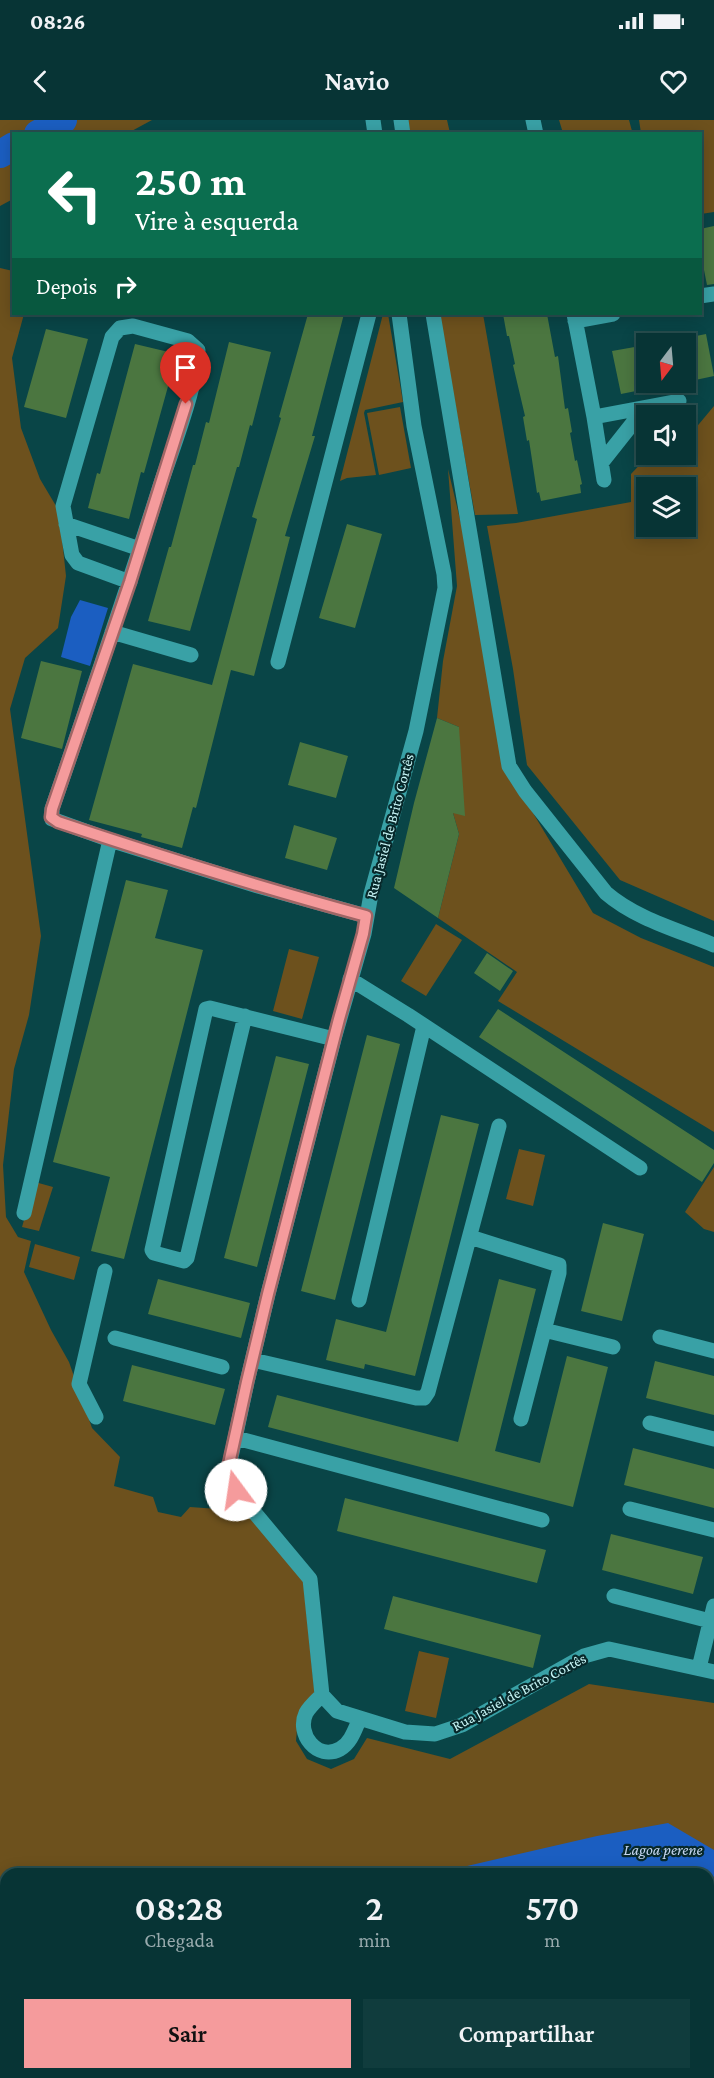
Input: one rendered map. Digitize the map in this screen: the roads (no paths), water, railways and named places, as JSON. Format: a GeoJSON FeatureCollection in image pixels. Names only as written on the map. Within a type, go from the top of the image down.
{"type":"FeatureCollection","features":[{"type":"Feature","properties":{"kind":"street"},"geometry":{"type":"LineString","coordinates":[[279,662],[369,315]]}},
{"type":"Feature","properties":{"kind":"street","name":"Rua Jasiel de Brito Cortês"},"geometry":{"type":"LineString","coordinates":[[399,315],[414,426],[445,583],[416,731],[334,1039],[253,1360],[228,1469],[229,1480],[310,1579],[322,1695],[337,1711],[405,1732],[435,1734],[462,1725],[584,1656],[609,1649],[714,1672]]}},
{"type":"Feature","properties":{"kind":"street"},"geometry":{"type":"LineString","coordinates":[[433,315],[509,766],[525,791],[606,893],[616,902],[643,916],[714,945]]}},
{"type":"Feature","properties":{"kind":"street"},"geometry":{"type":"LineString","coordinates":[[601,315],[575,317],[604,480]]}},
{"type":"Feature","properties":{"kind":"street"},"geometry":{"type":"LineString","coordinates":[[130,582],[78,563],[72,555],[63,506],[112,337],[120,328],[133,326],[188,341],[198,350],[197,362],[130,582],[51,814],[52,819],[110,840],[258,886],[366,916]]}},
{"type":"Feature","properties":{"kind":"street"},"geometry":{"type":"LineString","coordinates":[[662,405],[679,401]]}},
{"type":"Feature","properties":{"kind":"street"},"geometry":{"type":"LineString","coordinates":[[594,417],[636,410]]}},
{"type":"Feature","properties":{"kind":"street"},"geometry":{"type":"LineString","coordinates":[[602,462],[636,419]]}},
{"type":"Feature","properties":{"kind":"street"},"geometry":{"type":"LineString","coordinates":[[66,524],[140,549]]}},
{"type":"Feature","properties":{"kind":"street"},"geometry":{"type":"LineString","coordinates":[[112,632],[191,655]]}},
{"type":"Feature","properties":{"kind":"street"},"geometry":{"type":"LineString","coordinates":[[24,1213],[110,840]]}},
{"type":"Feature","properties":{"kind":"street"},"geometry":{"type":"LineString","coordinates":[[350,979],[640,1168]]}},
{"type":"Feature","properties":{"kind":"street"},"geometry":{"type":"LineString","coordinates":[[245,1016],[187,1258],[184,1261],[154,1253],[152,1250],[206,1008],[245,1016],[334,1039]]}},
{"type":"Feature","properties":{"kind":"street"},"geometry":{"type":"LineString","coordinates":[[359,1300],[424,1026]]}},
{"type":"Feature","properties":{"kind":"street"},"geometry":{"type":"LineString","coordinates":[[253,1360],[424,1398],[428,1392],[499,1126]]}},
{"type":"Feature","properties":{"kind":"street"},"geometry":{"type":"LineString","coordinates":[[470,1237],[559,1265],[559,1273],[521,1419]]}},
{"type":"Feature","properties":{"kind":"street"},"geometry":{"type":"LineString","coordinates":[[96,1417],[79,1384],[105,1271]]}},
{"type":"Feature","properties":{"kind":"street"},"geometry":{"type":"LineString","coordinates":[[544,1330],[613,1347]]}},
{"type":"Feature","properties":{"kind":"street"},"geometry":{"type":"LineString","coordinates":[[660,1337],[714,1351]]}},
{"type":"Feature","properties":{"kind":"street"},"geometry":{"type":"LineString","coordinates":[[115,1338],[222,1367]]}},
{"type":"Feature","properties":{"kind":"street"},"geometry":{"type":"LineString","coordinates":[[650,1423],[714,1439]]}},
{"type":"Feature","properties":{"kind":"street"},"geometry":{"type":"LineString","coordinates":[[236,1438],[542,1520]]}},
{"type":"Feature","properties":{"kind":"street"},"geometry":{"type":"LineString","coordinates":[[630,1509],[714,1530]]}},
{"type":"Feature","properties":{"kind":"street"},"geometry":{"type":"LineString","coordinates":[[614,1596],[712,1613],[699,1668]]}},
{"type":"Feature","properties":{"kind":"street"},"geometry":{"type":"LineString","coordinates":[[322,1695],[307,1712],[302,1728],[309,1743],[323,1752],[339,1750],[351,1739],[360,1718]]}},
{"type":"Feature","properties":{"kind":"water"},"geometry":{"type":"Polygon","coordinates":[[[80,600],[108,608],[90,666],[61,657],[71,617],[80,600]]]}},
{"type":"Feature","properties":{"kind":"water","name":"Lagoa perene"},"geometry":{"type":"Polygon","coordinates":[[[668,1823],[714,1850],[714,1868],[459,1868],[597,1836],[668,1823]]]}},
{"type":"Feature","properties":{"kind":"waterway"},"geometry":{"type":"LineString","coordinates":[[42,132],[63,120]]}},
{"type":"Feature","properties":{"kind":"waterway"},"geometry":{"type":"LineString","coordinates":[[0,154],[12,147]]}}]}
